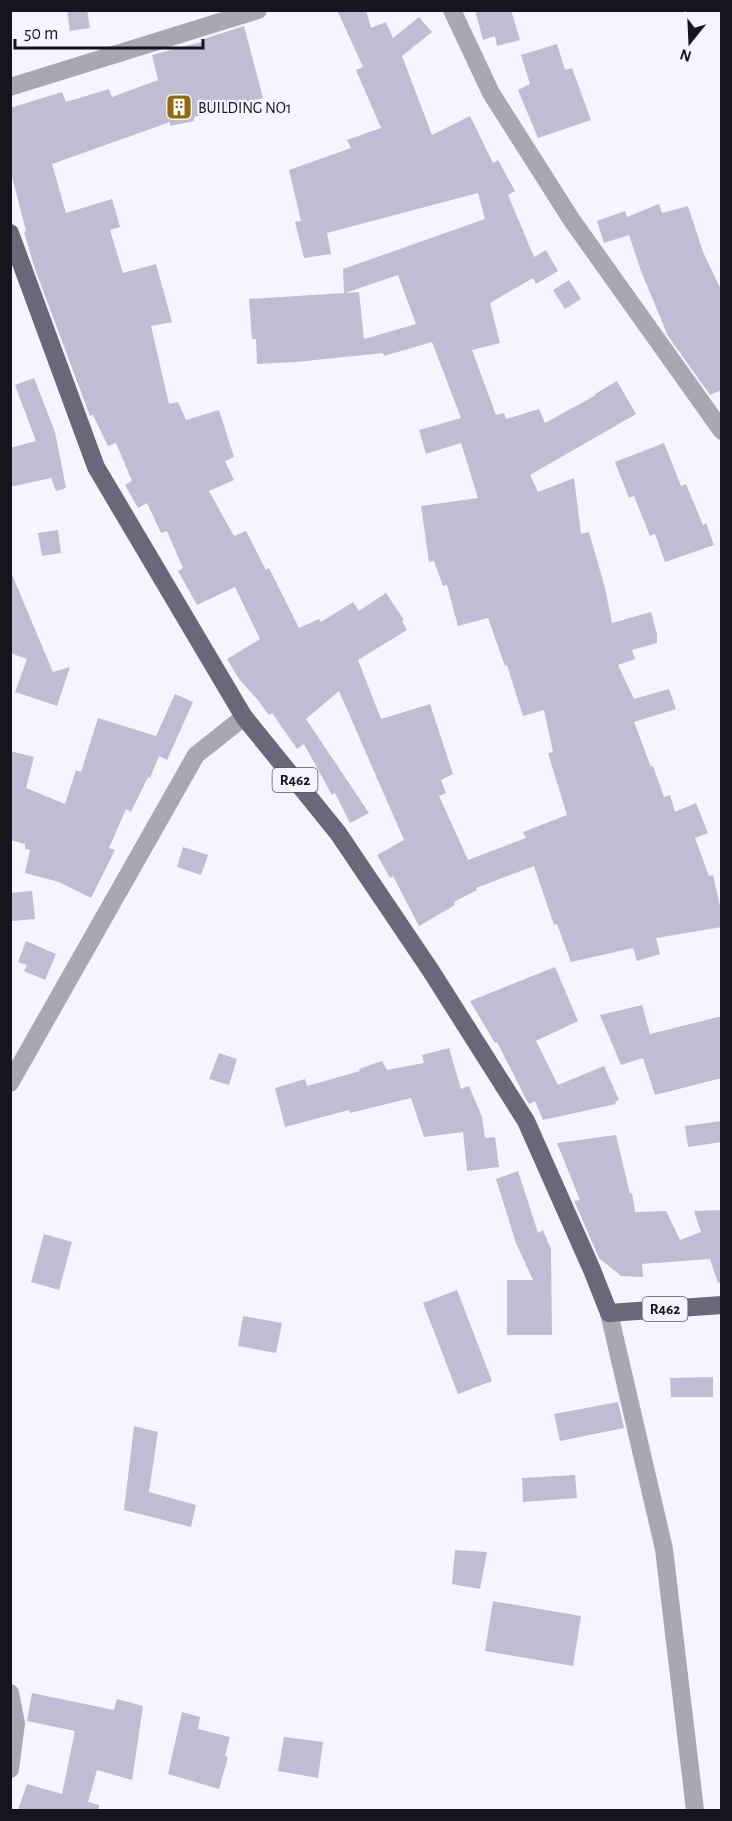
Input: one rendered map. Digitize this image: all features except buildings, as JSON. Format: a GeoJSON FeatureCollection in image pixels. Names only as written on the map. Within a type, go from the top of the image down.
{"type":"FeatureCollection","features":[{"type":"Feature","properties":{"kind":"main road","name":"R462"},"geometry":{"type":"LineString","coordinates":[[10,233],[96,466],[244,717],[338,833],[431,970],[526,1121],[609,1313],[722,1305]]}},
{"type":"Feature","properties":{"kind":"street"},"geometry":{"type":"LineString","coordinates":[[10,87],[258,10]]}},
{"type":"Feature","properties":{"kind":"street"},"geometry":{"type":"LineString","coordinates":[[452,10],[491,93],[571,219],[722,430]]}},
{"type":"Feature","properties":{"kind":"street"},"geometry":{"type":"LineString","coordinates":[[10,1083],[196,755],[244,717]]}},
{"type":"Feature","properties":{"kind":"street"},"geometry":{"type":"LineString","coordinates":[[609,1313],[664,1549],[695,1810]]}},
{"type":"Feature","properties":{"kind":"street"},"geometry":{"type":"LineString","coordinates":[[10,1693],[16,1722],[10,1769]]}},
{"type":"Feature","properties":{"kind":"place","name":"BUILDING NO1"},"geometry":{"type":"Point","coordinates":[179,107]}}]}
